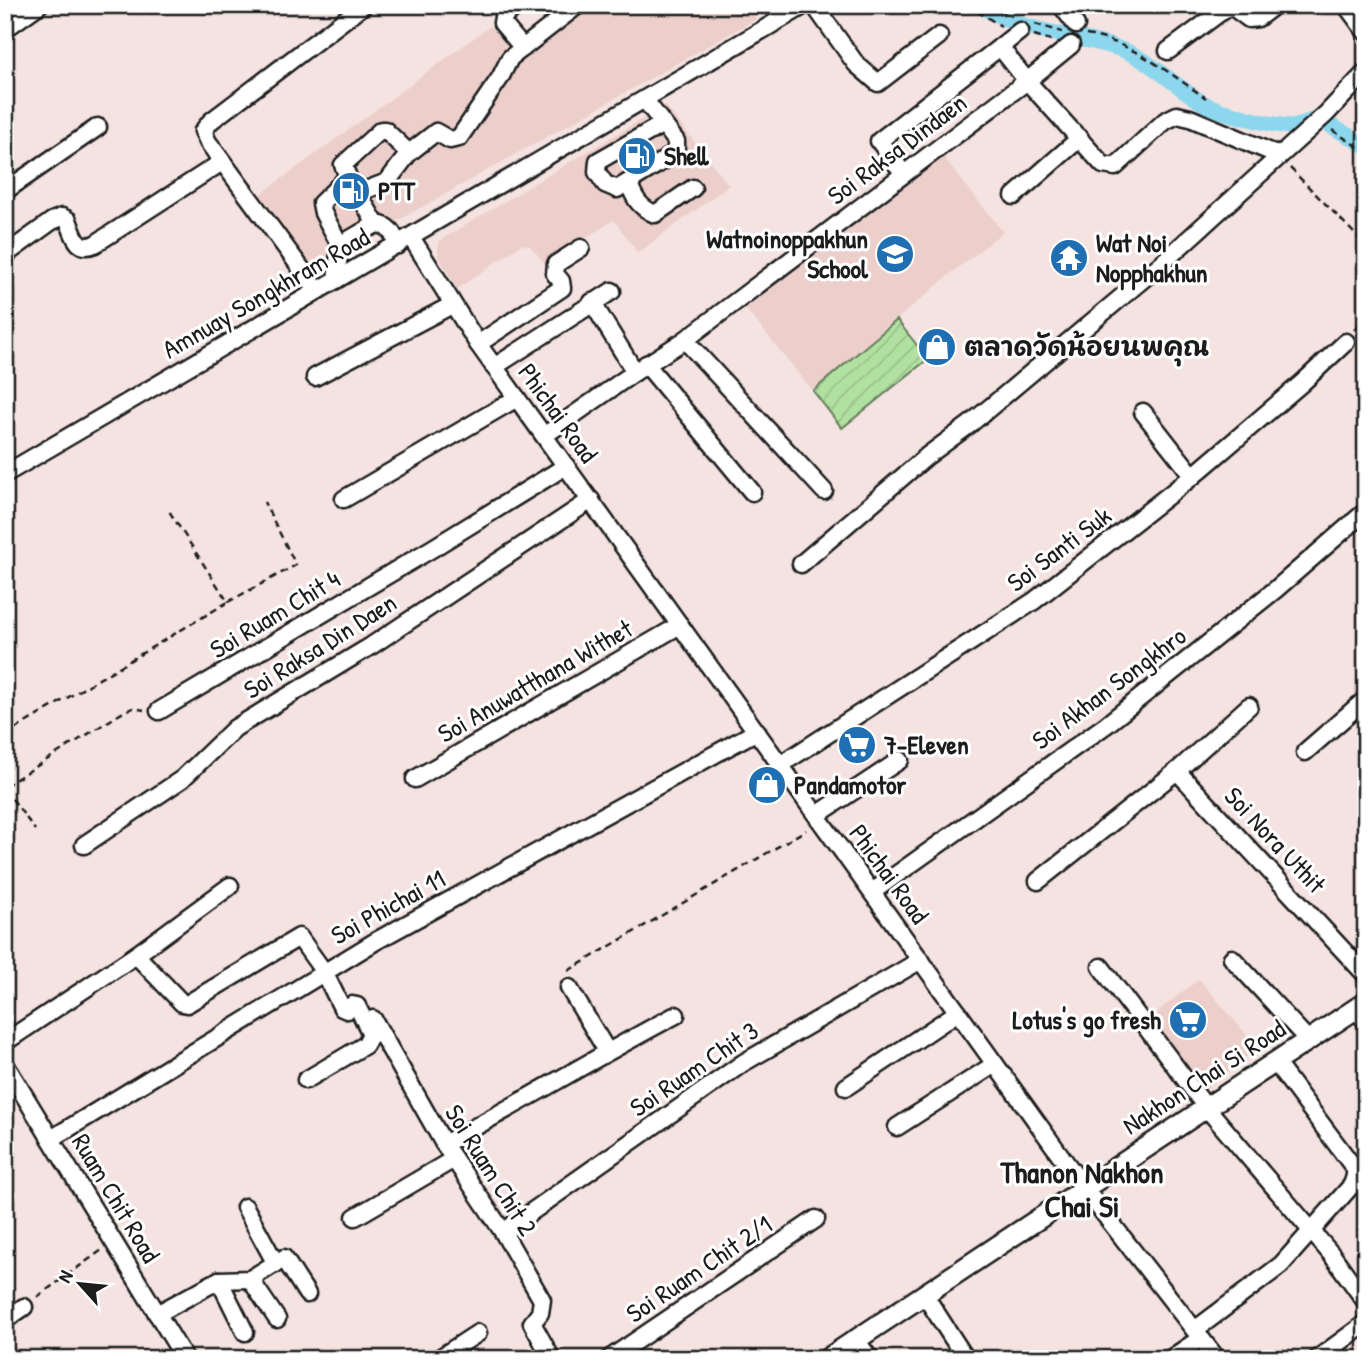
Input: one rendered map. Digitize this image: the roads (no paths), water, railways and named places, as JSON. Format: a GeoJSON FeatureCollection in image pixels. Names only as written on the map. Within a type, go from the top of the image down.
{"type":"FeatureCollection","features":[{"type":"Feature","properties":{"kind":"main road","name":"Nakhon Chai Si Road"},"geometry":{"type":"LineString","coordinates":[[827,1359],[1206,1106],[1308,1041],[1362,1011]]}},
{"type":"Feature","properties":{"kind":"street"},"geometry":{"type":"LineString","coordinates":[[317,290],[222,162],[203,131],[211,121],[364,5]]}},
{"type":"Feature","properties":{"kind":"street"},"geometry":{"type":"LineString","coordinates":[[518,5],[503,17],[502,23],[523,48]]}},
{"type":"Feature","properties":{"kind":"street"},"geometry":{"type":"LineString","coordinates":[[358,193],[387,181],[409,153],[436,132],[450,140],[459,138],[500,78],[510,58],[578,5]]}},
{"type":"Feature","properties":{"kind":"street","name":"Amnuay Songkhram Road"},"geometry":{"type":"LineString","coordinates":[[5,474],[805,5]]}},
{"type":"Feature","properties":{"kind":"street"},"geometry":{"type":"LineString","coordinates":[[814,5],[856,64],[878,83],[939,36]]}},
{"type":"Feature","properties":{"kind":"street","name":"Soi Raksa Dindaen"},"geometry":{"type":"LineString","coordinates":[[545,435],[685,340],[1027,81],[1074,34],[1061,5]]}},
{"type":"Feature","properties":{"kind":"street"},"geometry":{"type":"LineString","coordinates":[[1168,51],[1230,5],[1249,19],[1258,18],[1275,5]]}},
{"type":"Feature","properties":{"kind":"street"},"geometry":{"type":"LineString","coordinates":[[1346,5],[1366,32]]}},
{"type":"Feature","properties":{"kind":"street"},"geometry":{"type":"LineString","coordinates":[[5,29],[35,6]]}},
{"type":"Feature","properties":{"kind":"street"},"geometry":{"type":"LineString","coordinates":[[904,174],[879,141],[1000,47],[1024,25]]}},
{"type":"Feature","properties":{"kind":"street"},"geometry":{"type":"LineString","coordinates":[[1000,47],[1103,165],[1115,167],[1165,121],[1177,115],[1278,155]]}},
{"type":"Feature","properties":{"kind":"street"},"geometry":{"type":"LineString","coordinates":[[801,564],[927,456],[970,425],[1161,264],[1317,121],[1366,72]]}},
{"type":"Feature","properties":{"kind":"street"},"geometry":{"type":"LineString","coordinates":[[580,138],[598,161],[597,172],[605,184],[617,189],[633,180],[676,153],[676,141],[645,100]]}},
{"type":"Feature","properties":{"kind":"street"},"geometry":{"type":"LineString","coordinates":[[598,161],[663,124]]}},
{"type":"Feature","properties":{"kind":"street"},"geometry":{"type":"LineString","coordinates":[[5,191],[97,127]]}},
{"type":"Feature","properties":{"kind":"street"},"geometry":{"type":"LineString","coordinates":[[335,280],[340,245],[323,213],[321,203],[348,177],[343,165],[381,130],[385,130],[409,153]]}},
{"type":"Feature","properties":{"kind":"street"},"geometry":{"type":"LineString","coordinates":[[1014,196],[1080,138]]}},
{"type":"Feature","properties":{"kind":"street"},"geometry":{"type":"LineString","coordinates":[[5,255],[52,221],[62,217],[68,220],[81,246],[95,244],[222,162]]}},
{"type":"Feature","properties":{"kind":"street","name":"Phichai Road"},"geometry":{"type":"LineString","coordinates":[[348,177],[376,223],[405,241],[1084,1188],[1217,1359]]}},
{"type":"Feature","properties":{"kind":"street"},"geometry":{"type":"LineString","coordinates":[[633,180],[630,186],[634,197],[644,209],[655,214],[693,188]]}},
{"type":"Feature","properties":{"kind":"street"},"geometry":{"type":"LineString","coordinates":[[340,245],[376,223]]}},
{"type":"Feature","properties":{"kind":"street"},"geometry":{"type":"LineString","coordinates":[[478,344],[562,288],[561,281],[555,274],[556,264],[581,248]]}},
{"type":"Feature","properties":{"kind":"street"},"geometry":{"type":"LineString","coordinates":[[494,367],[612,290]]}},
{"type":"Feature","properties":{"kind":"street"},"geometry":{"type":"LineString","coordinates":[[592,302],[641,368],[752,492]]}},
{"type":"Feature","properties":{"kind":"street"},"geometry":{"type":"LineString","coordinates":[[315,377],[452,305]]}},
{"type":"Feature","properties":{"kind":"street"},"geometry":{"type":"LineString","coordinates":[[685,340],[824,491]]}},
{"type":"Feature","properties":{"kind":"street","name":"Soi Santi Suk"},"geometry":{"type":"LineString","coordinates":[[780,765],[1034,601],[1193,476],[1346,342]]}},
{"type":"Feature","properties":{"kind":"street"},"geometry":{"type":"LineString","coordinates":[[344,499],[517,398]]}},
{"type":"Feature","properties":{"kind":"street"},"geometry":{"type":"LineString","coordinates":[[1143,412],[1193,476]]}},
{"type":"Feature","properties":{"kind":"street","name":"Soi Ruam Chit 4"},"geometry":{"type":"LineString","coordinates":[[159,711],[566,466]]}},
{"type":"Feature","properties":{"kind":"street","name":"Soi Raksa Din Daen"},"geometry":{"type":"LineString","coordinates":[[84,845],[182,779],[235,728],[371,646],[591,500]]}},
{"type":"Feature","properties":{"kind":"street","name":"Soi Akhan Songkhro"},"geometry":{"type":"LineString","coordinates":[[872,892],[1106,725],[1275,590],[1366,511]]}},
{"type":"Feature","properties":{"kind":"street","name":"Soi Anuwatthana Withet"},"geometry":{"type":"LineString","coordinates":[[415,779],[680,625]]}},
{"type":"Feature","properties":{"kind":"street"},"geometry":{"type":"LineString","coordinates":[[1305,752],[1366,699]]}},
{"type":"Feature","properties":{"kind":"street"},"geometry":{"type":"LineString","coordinates":[[1038,881],[1177,771],[1249,706]]}},
{"type":"Feature","properties":{"kind":"street","name":"Soi Phichai 11"},"geometry":{"type":"LineString","coordinates":[[51,1139],[324,972],[757,732]]}},
{"type":"Feature","properties":{"kind":"street"},"geometry":{"type":"LineString","coordinates":[[819,818],[900,760]]}},
{"type":"Feature","properties":{"kind":"street","name":"Soi Nora Uthit"},"geometry":{"type":"LineString","coordinates":[[1177,771],[1366,975]]}},
{"type":"Feature","properties":{"kind":"street"},"geometry":{"type":"LineString","coordinates":[[5,1042],[136,955],[230,887]]}},
{"type":"Feature","properties":{"kind":"street","name":"Soi Ruam Chit 2"},"geometry":{"type":"LineString","coordinates":[[136,955],[182,1003],[187,1004],[299,937],[324,972],[342,1008],[347,1010],[355,1006],[361,1013],[372,1017],[444,1144],[503,1232],[542,1300],[540,1313],[532,1323],[552,1359]]}},
{"type":"Feature","properties":{"kind":"street"},"geometry":{"type":"LineString","coordinates":[[1233,958],[1308,1041]]}},
{"type":"Feature","properties":{"kind":"street","name":"Soi Ruam Chit 3"},"geometry":{"type":"LineString","coordinates":[[503,1232],[743,1063],[920,960]]}},
{"type":"Feature","properties":{"kind":"street"},"geometry":{"type":"LineString","coordinates":[[1101,967],[1206,1106],[1312,1232],[1366,1302]]}},
{"type":"Feature","properties":{"kind":"street"},"geometry":{"type":"LineString","coordinates":[[564,982],[607,1051]]}},
{"type":"Feature","properties":{"kind":"street"},"geometry":{"type":"LineString","coordinates":[[846,1087],[958,1012]]}},
{"type":"Feature","properties":{"kind":"street"},"geometry":{"type":"LineString","coordinates":[[306,1080],[369,1041],[371,1034],[361,1013]]}},
{"type":"Feature","properties":{"kind":"street"},"geometry":{"type":"LineString","coordinates":[[444,1144],[676,1015]]}},
{"type":"Feature","properties":{"kind":"street"},"geometry":{"type":"LineString","coordinates":[[1170,1359],[1281,1265],[1352,1185],[1354,1168],[1275,1062]]}},
{"type":"Feature","properties":{"kind":"street","name":"Ruam Chit Road"},"geometry":{"type":"LineString","coordinates":[[5,1064],[185,1359]]}},
{"type":"Feature","properties":{"kind":"street"},"geometry":{"type":"LineString","coordinates":[[897,1127],[995,1064]]}},
{"type":"Feature","properties":{"kind":"street"},"geometry":{"type":"LineString","coordinates":[[355,1217],[454,1158]]}},
{"type":"Feature","properties":{"kind":"street"},"geometry":{"type":"LineString","coordinates":[[245,1208],[276,1264]]}},
{"type":"Feature","properties":{"kind":"street","name":"Soi Ruam Chit 2/1"},"geometry":{"type":"LineString","coordinates":[[609,1359],[816,1219]]}},
{"type":"Feature","properties":{"kind":"street"},"geometry":{"type":"LineString","coordinates":[[157,1314],[219,1280],[250,1279],[284,1258],[307,1294]]}},
{"type":"Feature","properties":{"kind":"street"},"geometry":{"type":"LineString","coordinates":[[250,1279],[277,1319]]}},
{"type":"Feature","properties":{"kind":"street"},"geometry":{"type":"LineString","coordinates":[[219,1280],[246,1332]]}},
{"type":"Feature","properties":{"kind":"street"},"geometry":{"type":"LineString","coordinates":[[924,1294],[966,1359]]}},
{"type":"Feature","properties":{"kind":"street"},"geometry":{"type":"LineString","coordinates":[[5,1321],[23,1307]]}},
{"type":"Feature","properties":{"kind":"street"},"geometry":{"type":"LineString","coordinates":[[1317,1359],[1366,1323]]}},
{"type":"Feature","properties":{"kind":"street"},"geometry":{"type":"LineString","coordinates":[[438,1359],[478,1333]]}},
{"type":"Feature","properties":{"kind":"street"},"geometry":{"type":"LineString","coordinates":[[856,1340],[870,1359]]}},
{"type":"Feature","properties":{"kind":"waterway"},"geometry":{"type":"LineString","coordinates":[[980,5],[1029,27],[1099,43],[1129,53],[1151,65],[1203,103],[1221,110],[1289,126],[1316,120]]}},
{"type":"Feature","properties":{"kind":"waterway"},"geometry":{"type":"LineString","coordinates":[[1321,120],[1366,146]]}},
{"type":"Feature","properties":{"kind":"place","name":"Shell"},"geometry":{"type":"Point","coordinates":[637,156]}},
{"type":"Feature","properties":{"kind":"place","name":"PTT"},"geometry":{"type":"Point","coordinates":[351,191]}},
{"type":"Feature","properties":{"kind":"place","name":"Watnoinoppakhun School"},"geometry":{"type":"Point","coordinates":[895,254]}},
{"type":"Feature","properties":{"kind":"place","name":"Wat Noi Nopphakhun"},"geometry":{"type":"Point","coordinates":[1069,258]}},
{"type":"Feature","properties":{"kind":"place","name":"ตลาดวัดน้อยนพคุณ"},"geometry":{"type":"Point","coordinates":[937,347]}},
{"type":"Feature","properties":{"kind":"place","name":"7-Eleven"},"geometry":{"type":"Point","coordinates":[857,745]}},
{"type":"Feature","properties":{"kind":"place","name":"Pandamotor"},"geometry":{"type":"Point","coordinates":[767,785]}},
{"type":"Feature","properties":{"kind":"place","name":"Lotus's go fresh"},"geometry":{"type":"Point","coordinates":[1188,1020]}},
{"type":"Feature","properties":{"kind":"district","name":"Thanon Nakhon Chai Si"},"geometry":{"type":"Point","coordinates":[1082,1190]}}]}
